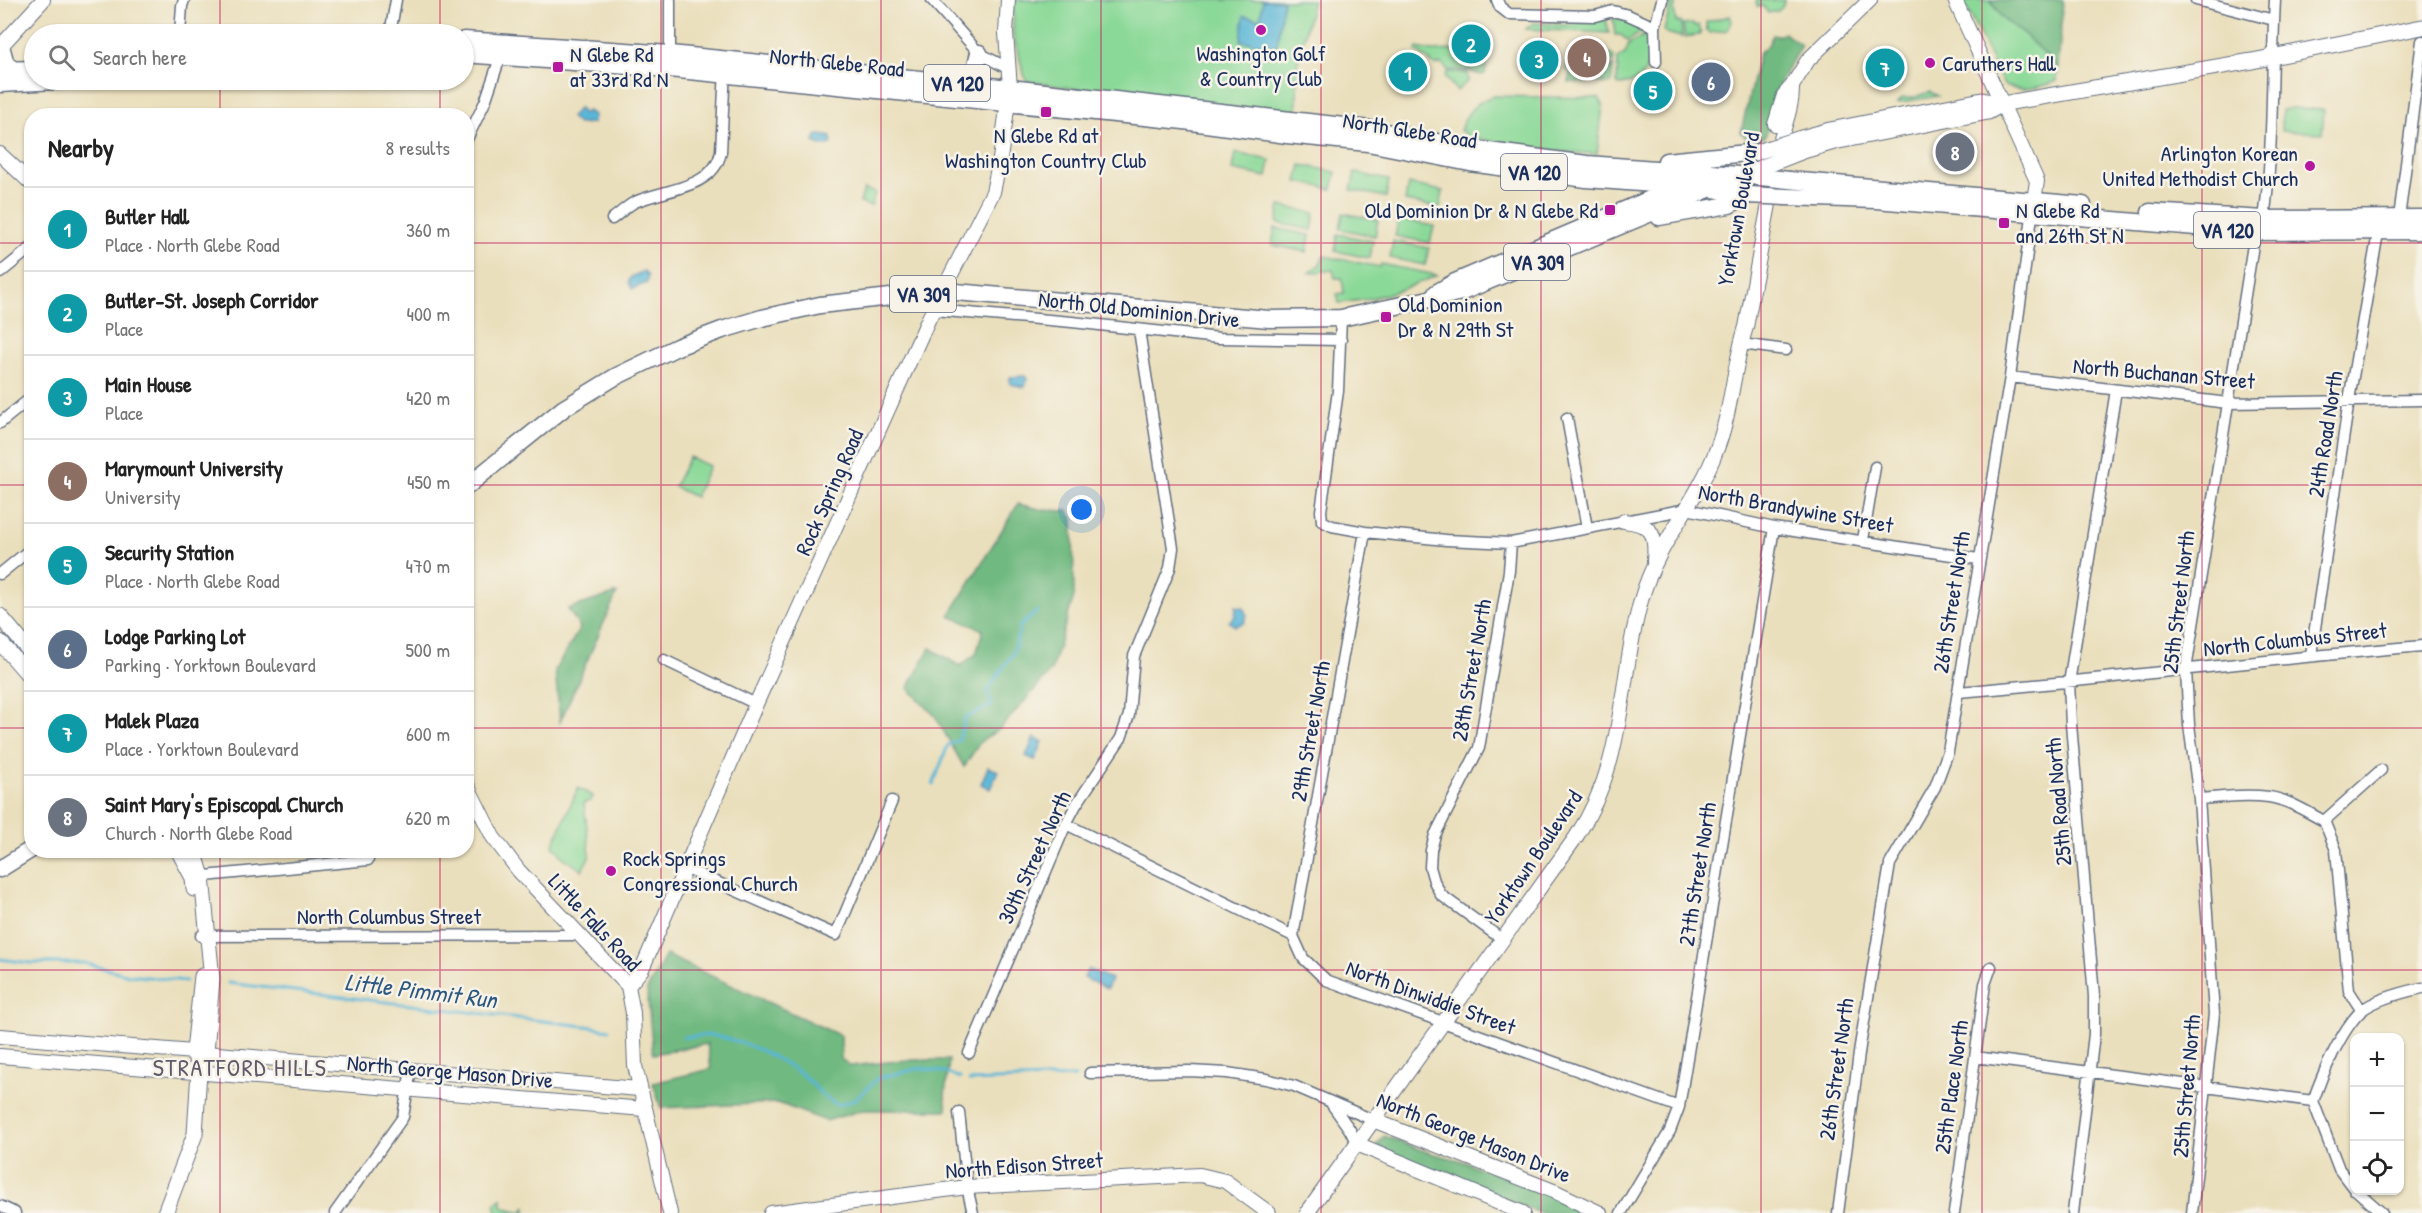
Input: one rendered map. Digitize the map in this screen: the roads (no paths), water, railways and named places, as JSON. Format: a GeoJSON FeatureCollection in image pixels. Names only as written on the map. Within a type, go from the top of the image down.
{"type":"FeatureCollection","features":[{"type":"Feature","properties":{"kind":"main road","name":"VA 309"},"geometry":{"type":"LineString","coordinates":[[474,481],[566,406],[629,370],[677,347],[722,330],[799,309],[944,291],[1269,320],[1341,318],[1462,292],[1483,284],[1708,188],[1749,174],[1830,130],[1982,100],[2002,104],[2273,57],[2422,27]]}},
{"type":"Feature","properties":{"kind":"main road","name":"North Glebe Road"},"geometry":{"type":"LineString","coordinates":[[474,43],[502,50]]}},
{"type":"Feature","properties":{"kind":"main road"},"geometry":{"type":"LineString","coordinates":[[0,47],[7,70],[24,69]]}},
{"type":"Feature","properties":{"kind":"main road","name":"North Glebe Road"},"geometry":{"type":"LineString","coordinates":[[474,53],[502,50],[670,61],[1370,129],[1473,149],[1632,168],[1749,174],[2033,207]]}},
{"type":"Feature","properties":{"kind":"main road"},"geometry":{"type":"LineString","coordinates":[[968,84],[979,53]]}},
{"type":"Feature","properties":{"kind":"main road","name":"North Glebe Road"},"geometry":{"type":"LineString","coordinates":[[725,67],[968,84],[1009,95],[1368,143],[1470,163],[1586,179],[1708,188],[1749,195],[2143,211],[2260,225],[2380,225],[2422,231]]}},
{"type":"Feature","properties":{"kind":"main road"},"geometry":{"type":"LineString","coordinates":[[0,84],[24,83]]}},
{"type":"Feature","properties":{"kind":"main road","name":"VA 309"},"geometry":{"type":"LineString","coordinates":[[1427,298],[1455,282],[1757,152],[1801,145]]}},
{"type":"Feature","properties":{"kind":"main road"},"geometry":{"type":"LineString","coordinates":[[1632,168],[1653,163],[1757,152]]}},
{"type":"Feature","properties":{"kind":"main road"},"geometry":{"type":"LineString","coordinates":[[1643,216],[1659,217],[1729,205],[1749,195]]}},
{"type":"Feature","properties":{"kind":"main road","name":"North Glebe Road"},"geometry":{"type":"LineString","coordinates":[[2380,225],[2399,218],[2422,218]]}},
{"type":"Feature","properties":{"kind":"main road"},"geometry":{"type":"LineString","coordinates":[[0,616],[24,644]]}},
{"type":"Feature","properties":{"kind":"main road"},"geometry":{"type":"LineString","coordinates":[[0,642],[24,670]]}},
{"type":"Feature","properties":{"kind":"main road"},"geometry":{"type":"LineString","coordinates":[[0,869],[24,854]]}},
{"type":"Feature","properties":{"kind":"main road"},"geometry":{"type":"LineString","coordinates":[[184,858],[197,877]]}},
{"type":"Feature","properties":{"kind":"main road"},"geometry":{"type":"LineString","coordinates":[[165,1213],[195,1134],[200,1051],[212,979],[195,858]]}},
{"type":"Feature","properties":{"kind":"street"},"geometry":{"type":"LineString","coordinates":[[0,47],[43,0]]}},
{"type":"Feature","properties":{"kind":"street"},"geometry":{"type":"LineString","coordinates":[[181,24],[184,0]]}},
{"type":"Feature","properties":{"kind":"street"},"geometry":{"type":"LineString","coordinates":[[392,24],[396,0]]}},
{"type":"Feature","properties":{"kind":"street"},"geometry":{"type":"LineString","coordinates":[[670,0],[670,61]]}},
{"type":"Feature","properties":{"kind":"street"},"geometry":{"type":"LineString","coordinates":[[932,0],[979,53],[1009,69]]}},
{"type":"Feature","properties":{"kind":"street","name":"Rock Spring Road"},"geometry":{"type":"LineString","coordinates":[[628,986],[642,969],[687,869],[756,704],[934,310],[993,192],[1009,95],[1006,33],[1008,0]]}},
{"type":"Feature","properties":{"kind":"street"},"geometry":{"type":"LineString","coordinates":[[1497,0],[1500,7],[1509,15],[1595,16],[1613,11],[1655,27]]}},
{"type":"Feature","properties":{"kind":"street"},"geometry":{"type":"LineString","coordinates":[[1656,62],[1655,27],[1662,0]]}},
{"type":"Feature","properties":{"kind":"street","name":"Yorktown Boulevard"},"geometry":{"type":"LineString","coordinates":[[1307,1213],[1586,822],[1603,787],[1615,747],[1638,611],[1654,566],[1709,468],[1722,434],[1746,327],[1780,137],[1793,98],[1792,86],[1813,55],[1870,0]]}},
{"type":"Feature","properties":{"kind":"street","name":"26th Street North"},"geometry":{"type":"LineString","coordinates":[[1838,1213],[1860,1046],[1890,864],[1935,787],[1948,752],[1978,559],[2010,377],[2037,181],[1954,0]]}},
{"type":"Feature","properties":{"kind":"street"},"geometry":{"type":"LineString","coordinates":[[2196,0],[2274,20]]}},
{"type":"Feature","properties":{"kind":"street","name":"25th Street North"},"geometry":{"type":"LineString","coordinates":[[2192,1213],[2214,1014],[2199,799],[2189,725],[2186,670],[2228,403],[2260,225],[2275,44],[2275,0]]}},
{"type":"Feature","properties":{"kind":"street"},"geometry":{"type":"LineString","coordinates":[[2399,218],[2422,41]]}},
{"type":"Feature","properties":{"kind":"street"},"geometry":{"type":"LineString","coordinates":[[474,125],[485,102],[502,50]]}},
{"type":"Feature","properties":{"kind":"street"},"geometry":{"type":"LineString","coordinates":[[612,219],[634,203],[701,180],[712,172],[722,152],[725,67]]}},
{"type":"Feature","properties":{"kind":"street"},"geometry":{"type":"LineString","coordinates":[[0,154],[24,176]]}},
{"type":"Feature","properties":{"kind":"street","name":"24th Road North"},"geometry":{"type":"LineString","coordinates":[[2311,656],[2349,400],[2380,225]]}},
{"type":"Feature","properties":{"kind":"street"},"geometry":{"type":"LineString","coordinates":[[0,273],[24,254]]}},
{"type":"Feature","properties":{"kind":"street","name":"North Old Dominion Drive"},"geometry":{"type":"LineString","coordinates":[[934,310],[1230,339],[1341,340]]}},
{"type":"Feature","properties":{"kind":"street"},"geometry":{"type":"LineString","coordinates":[[1341,318],[1341,340]]}},
{"type":"Feature","properties":{"kind":"street","name":"30th Street North"},"geometry":{"type":"LineString","coordinates":[[969,1053],[1066,824],[1076,805],[1121,738],[1129,716],[1134,656],[1170,568],[1173,548],[1138,330]]}},
{"type":"Feature","properties":{"kind":"street","name":"North Brandywine Street"},"geometry":{"type":"LineString","coordinates":[[1341,340],[1338,391],[1321,511],[1322,521],[1332,526],[1365,532],[1446,540],[1511,543],[1687,509],[1774,528],[1978,559]]}},
{"type":"Feature","properties":{"kind":"street"},"geometry":{"type":"LineString","coordinates":[[1741,344],[1786,350]]}},
{"type":"Feature","properties":{"kind":"street","name":"North Buchanan Street"},"geometry":{"type":"LineString","coordinates":[[2010,377],[2228,403],[2422,400]]}},
{"type":"Feature","properties":{"kind":"street","name":"25th Road North"},"geometry":{"type":"LineString","coordinates":[[2073,1213],[2094,1034],[2094,996],[2069,683],[2116,390]]}},
{"type":"Feature","properties":{"kind":"street"},"geometry":{"type":"LineString","coordinates":[[0,423],[24,404]]}},
{"type":"Feature","properties":{"kind":"street"},"geometry":{"type":"LineString","coordinates":[[1567,418],[1587,528]]}},
{"type":"Feature","properties":{"kind":"street"},"geometry":{"type":"LineString","coordinates":[[1863,540],[1875,467]]}},
{"type":"Feature","properties":{"kind":"street"},"geometry":{"type":"LineString","coordinates":[[1624,521],[1639,522],[1652,533],[1656,545],[1654,566]]}},
{"type":"Feature","properties":{"kind":"street","name":"27th Street North"},"geometry":{"type":"LineString","coordinates":[[1621,1213],[1670,1131],[1678,1107],[1774,528]]}},
{"type":"Feature","properties":{"kind":"street","name":"29th Street North"},"geometry":{"type":"LineString","coordinates":[[1293,936],[1365,532]]}},
{"type":"Feature","properties":{"kind":"street","name":"28th Street North"},"geometry":{"type":"LineString","coordinates":[[1503,940],[1441,895],[1434,881],[1430,858],[1435,835],[1479,748],[1509,571],[1511,543]]}},
{"type":"Feature","properties":{"kind":"street"},"geometry":{"type":"LineString","coordinates":[[0,574],[24,554]]}},
{"type":"Feature","properties":{"kind":"street","name":"North Columbus Street"},"geometry":{"type":"LineString","coordinates":[[1958,692],[2069,683],[2422,645]]}},
{"type":"Feature","properties":{"kind":"street"},"geometry":{"type":"LineString","coordinates":[[664,660],[756,704]]}},
{"type":"Feature","properties":{"kind":"street"},"geometry":{"type":"LineString","coordinates":[[2325,821],[2381,771]]}},
{"type":"Feature","properties":{"kind":"street"},"geometry":{"type":"LineString","coordinates":[[2199,799],[2241,796],[2270,797],[2295,805],[2325,821],[2336,850],[2349,991],[2362,1011]]}},
{"type":"Feature","properties":{"kind":"street","name":"Little Falls Road"},"geometry":{"type":"LineString","coordinates":[[474,799],[493,837],[519,871],[628,986],[633,1013],[635,1066],[639,1089],[670,1213]]}},
{"type":"Feature","properties":{"kind":"street"},"geometry":{"type":"LineString","coordinates":[[687,869],[836,935],[892,801]]}},
{"type":"Feature","properties":{"kind":"street"},"geometry":{"type":"LineString","coordinates":[[1066,824],[1293,936]]}},
{"type":"Feature","properties":{"kind":"street"},"geometry":{"type":"LineString","coordinates":[[197,877],[368,860]]}},
{"type":"Feature","properties":{"kind":"street","name":"North Columbus Street"},"geometry":{"type":"LineString","coordinates":[[205,936],[579,935]]}},
{"type":"Feature","properties":{"kind":"street","name":"North Dinwiddie Street"},"geometry":{"type":"LineString","coordinates":[[1293,936],[1303,958],[1326,980],[1678,1107]]}},
{"type":"Feature","properties":{"kind":"street","name":"25th Place North"},"geometry":{"type":"LineString","coordinates":[[1954,1213],[1985,984],[1991,967]]}},
{"type":"Feature","properties":{"kind":"street"},"geometry":{"type":"LineString","coordinates":[[2350,1183],[2339,1169],[2313,1101],[2324,1070],[2343,1037],[2362,1011],[2397,993],[2422,988]]}},
{"type":"Feature","properties":{"kind":"street","name":"North George Mason Drive"},"geometry":{"type":"LineString","coordinates":[[0,1036],[639,1089]]}},
{"type":"Feature","properties":{"kind":"street","name":"North George Mason Drive"},"geometry":{"type":"LineString","coordinates":[[0,1056],[644,1109]]}},
{"type":"Feature","properties":{"kind":"street"},"geometry":{"type":"LineString","coordinates":[[1975,1057],[2313,1101]]}},
{"type":"Feature","properties":{"kind":"street"},"geometry":{"type":"LineString","coordinates":[[335,1213],[404,1117],[411,1069]]}},
{"type":"Feature","properties":{"kind":"street","name":"North George Mason Drive"},"geometry":{"type":"LineString","coordinates":[[1090,1073],[1227,1072],[1294,1086],[1373,1120],[1556,1192],[1600,1213]]}},
{"type":"Feature","properties":{"kind":"street","name":"North George Mason Drive"},"geometry":{"type":"LineString","coordinates":[[1331,1102],[1357,1144]]}},
{"type":"Feature","properties":{"kind":"street"},"geometry":{"type":"LineString","coordinates":[[960,1112],[967,1187],[973,1213]]}},
{"type":"Feature","properties":{"kind":"street"},"geometry":{"type":"LineString","coordinates":[[1357,1144],[1448,1184],[1523,1213]]}},
{"type":"Feature","properties":{"kind":"street","name":"North Edison Street"},"geometry":{"type":"LineString","coordinates":[[771,1213],[967,1187],[1200,1176],[1225,1181],[1269,1213]]}},
{"type":"Feature","properties":{"kind":"street"},"geometry":{"type":"LineString","coordinates":[[2361,1195],[2382,1213]]}},
{"type":"Feature","properties":{"kind":"street"},"geometry":{"type":"LineString","coordinates":[[0,1206],[15,1213]]}},
{"type":"Feature","properties":{"kind":"water","name":"Washington Golf & Country Club"},"geometry":{"type":"Polygon","coordinates":[[[1263,0],[1283,1],[1277,46],[1241,41],[1244,16],[1260,19],[1263,0]]]}},
{"type":"Feature","properties":{"kind":"water"},"geometry":{"type":"Polygon","coordinates":[[[579,108],[583,114],[587,111],[594,115],[593,123],[578,124],[571,117],[579,108]]]}},
{"type":"Feature","properties":{"kind":"water"},"geometry":{"type":"Polygon","coordinates":[[[816,136],[831,137],[832,144],[823,146],[814,142],[816,136]]]}},
{"type":"Feature","properties":{"kind":"water"},"geometry":{"type":"Polygon","coordinates":[[[644,271],[648,276],[647,283],[632,289],[629,282],[631,277],[644,271]]]}},
{"type":"Feature","properties":{"kind":"water"},"geometry":{"type":"Polygon","coordinates":[[[1025,376],[1027,379],[1025,387],[1010,384],[1010,377],[1025,376]]]}},
{"type":"Feature","properties":{"kind":"water"},"geometry":{"type":"Polygon","coordinates":[[[1236,606],[1243,608],[1247,615],[1244,623],[1235,626],[1229,622],[1235,616],[1236,606]]]}},
{"type":"Feature","properties":{"kind":"water"},"geometry":{"type":"Polygon","coordinates":[[[1034,738],[1043,742],[1035,760],[1026,756],[1034,738]]]}},
{"type":"Feature","properties":{"kind":"water"},"geometry":{"type":"Polygon","coordinates":[[[988,767],[998,771],[990,789],[981,784],[988,767]]]}},
{"type":"Feature","properties":{"kind":"water"},"geometry":{"type":"Polygon","coordinates":[[[1088,969],[1111,979],[1107,989],[1084,978],[1088,969]]]}},
{"type":"Feature","properties":{"kind":"waterway"},"geometry":{"type":"LineString","coordinates":[[933,785],[948,745],[959,740],[965,718],[992,705],[987,691],[1014,652],[1020,626],[1038,611]]}},
{"type":"Feature","properties":{"kind":"waterway","name":"Little Pimmit Run"},"geometry":{"type":"LineString","coordinates":[[0,959],[31,963],[84,963],[129,975],[186,981]]}},
{"type":"Feature","properties":{"kind":"waterway","name":"Little Pimmit Run"},"geometry":{"type":"LineString","coordinates":[[228,983],[609,1030]]}},
{"type":"Feature","properties":{"kind":"waterway","name":"Little Pimmit Run"},"geometry":{"type":"LineString","coordinates":[[683,1037],[715,1036],[759,1050],[800,1073],[838,1105],[856,1099],[878,1078],[921,1068],[944,1072],[960,1078]]}},
{"type":"Feature","properties":{"kind":"waterway","name":"Little Pimmit Run"},"geometry":{"type":"LineString","coordinates":[[969,1081],[1075,1077]]}},
{"type":"Feature","properties":{"kind":"place","name":"Washington Golf & Country Club"},"geometry":{"type":"Point","coordinates":[1261,30]}},
{"type":"Feature","properties":{"kind":"place","name":"Butler-St. Joseph Corridor"},"geometry":{"type":"Point","coordinates":[1471,44]}},
{"type":"Feature","properties":{"kind":"place","name":"Marymount University"},"geometry":{"type":"Point","coordinates":[1587,58]}},
{"type":"Feature","properties":{"kind":"place","name":"Main House"},"geometry":{"type":"Point","coordinates":[1539,60]}},
{"type":"Feature","properties":{"kind":"place","name":"Caruthers Hall"},"geometry":{"type":"Point","coordinates":[1930,63]}},
{"type":"Feature","properties":{"kind":"place","name":"N Glebe Rd at 33rd Rd N"},"geometry":{"type":"Point","coordinates":[558,67]}},
{"type":"Feature","properties":{"kind":"place","name":"Malek Plaza"},"geometry":{"type":"Point","coordinates":[1885,68]}},
{"type":"Feature","properties":{"kind":"place","name":"Butler Hall"},"geometry":{"type":"Point","coordinates":[1408,72]}},
{"type":"Feature","properties":{"kind":"place","name":"Lodge Parking Lot"},"geometry":{"type":"Point","coordinates":[1711,82]}},
{"type":"Feature","properties":{"kind":"place","name":"Security Station"},"geometry":{"type":"Point","coordinates":[1653,91]}},
{"type":"Feature","properties":{"kind":"place","name":"N Glebe Rd at Washington Country Club"},"geometry":{"type":"Point","coordinates":[1046,112]}},
{"type":"Feature","properties":{"kind":"place","name":"Saint Mary's Episcopal Church"},"geometry":{"type":"Point","coordinates":[1955,152]}},
{"type":"Feature","properties":{"kind":"place","name":"Arlington Korean United Methodist Church"},"geometry":{"type":"Point","coordinates":[2310,166]}},
{"type":"Feature","properties":{"kind":"place","name":"Old Dominion Dr & N Glebe Rd"},"geometry":{"type":"Point","coordinates":[1610,210]}},
{"type":"Feature","properties":{"kind":"place","name":"N Glebe Rd and 26th St N"},"geometry":{"type":"Point","coordinates":[2004,223]}},
{"type":"Feature","properties":{"kind":"place","name":"Old Dominion Dr & N 29th St"},"geometry":{"type":"Point","coordinates":[1386,317]}},
{"type":"Feature","properties":{"kind":"place","name":"Rock Springs Congressional Church"},"geometry":{"type":"Point","coordinates":[611,871]}},
{"type":"Feature","properties":{"kind":"district","name":"STRATFORD HILLS"},"geometry":{"type":"Point","coordinates":[240,1067]}}]}
